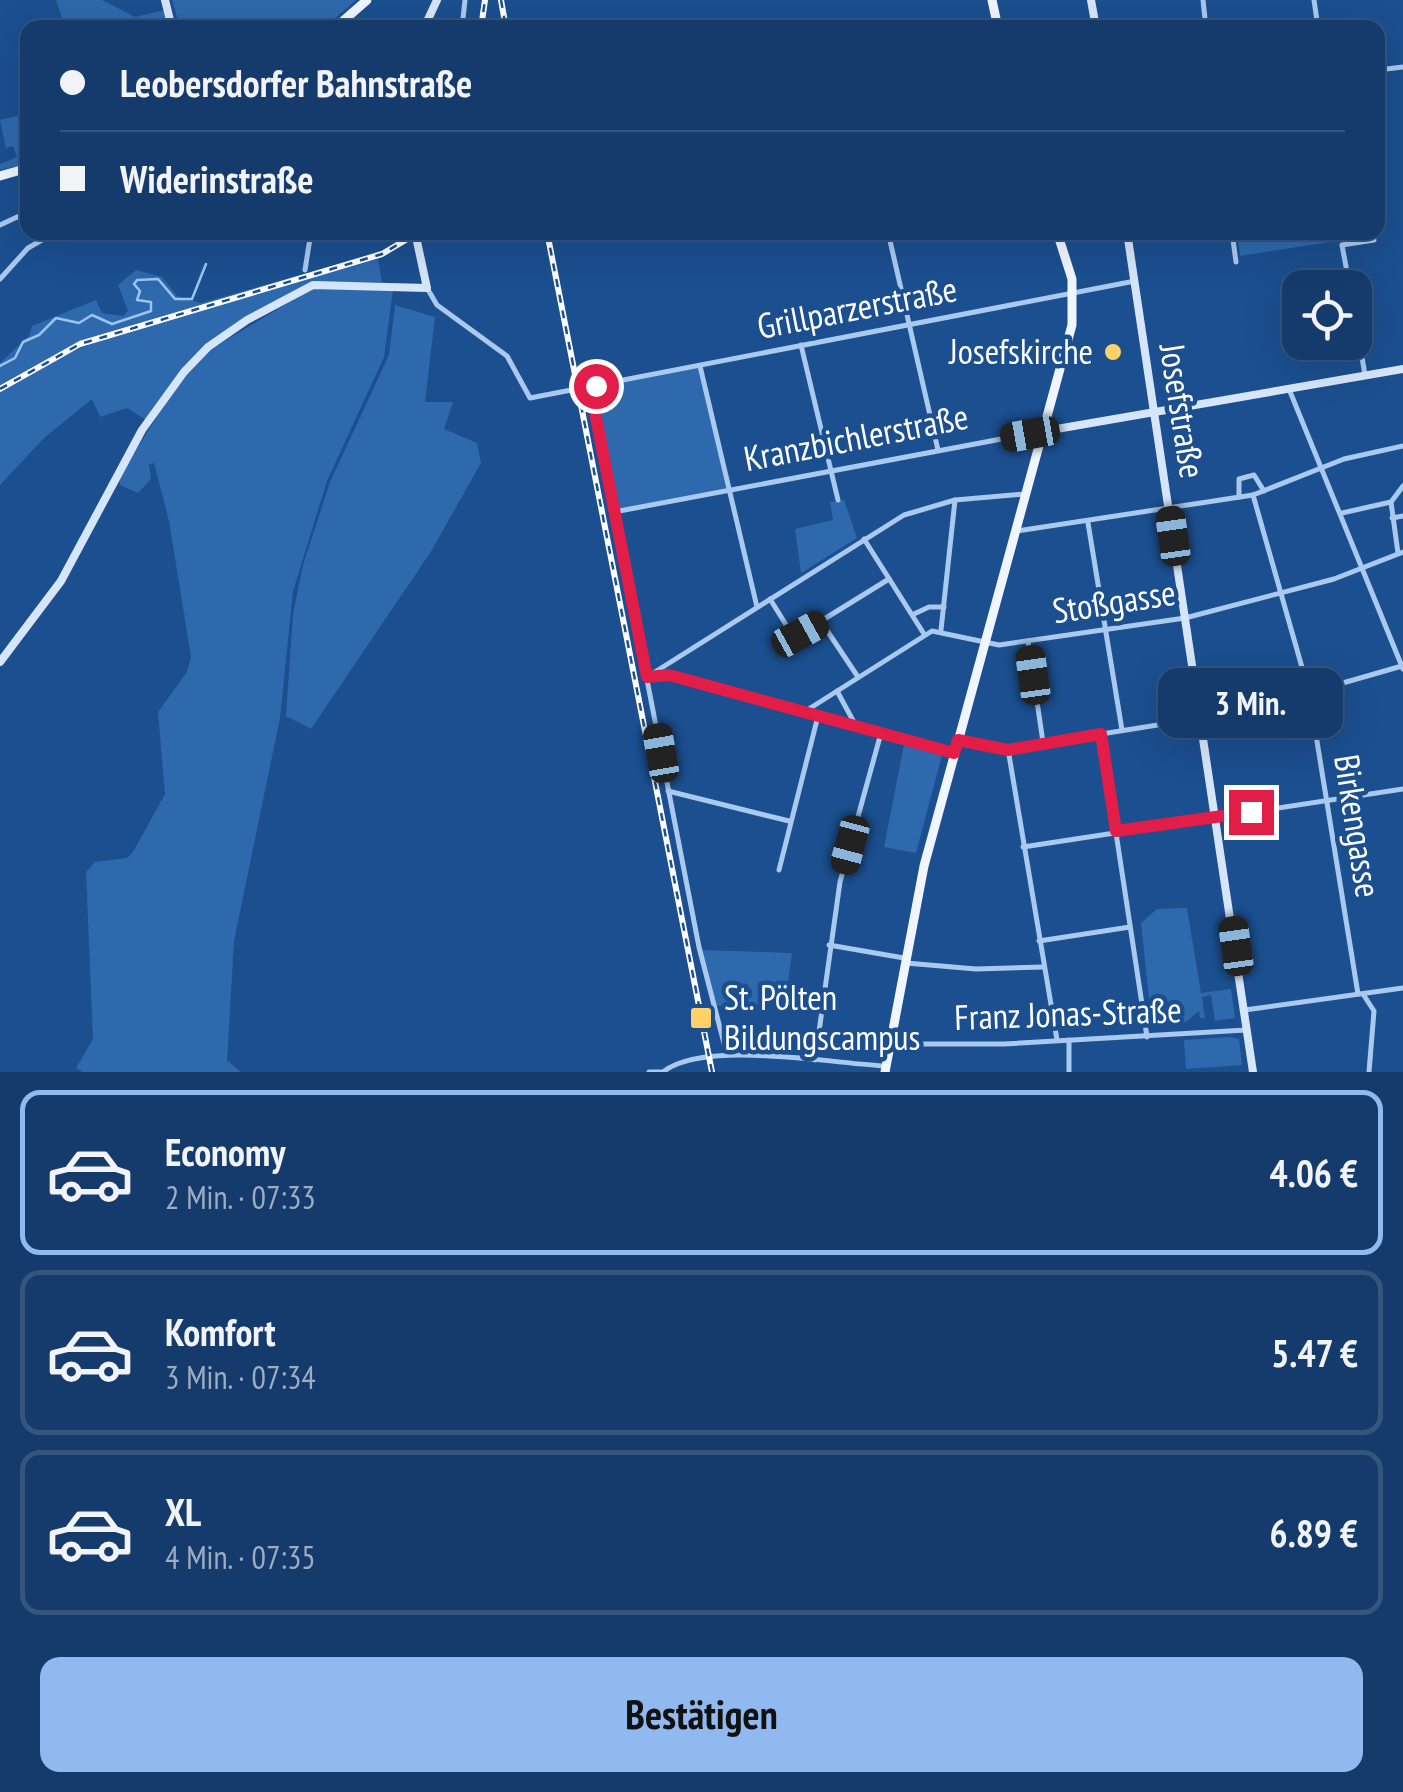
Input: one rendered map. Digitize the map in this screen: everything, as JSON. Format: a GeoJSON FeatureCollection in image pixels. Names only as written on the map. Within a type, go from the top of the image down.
{"type":"FeatureCollection","features":[{"type":"Feature","properties":{"kind":"main road"},"geometry":{"type":"LineString","coordinates":[[344,20],[367,0]]}},
{"type":"Feature","properties":{"kind":"main road"},"geometry":{"type":"LineString","coordinates":[[886,1069],[904,960],[954,753],[1072,325],[1073,292],[1060,240]]}},
{"type":"Feature","properties":{"kind":"street"},"geometry":{"type":"LineString","coordinates":[[0,279],[28,248],[41,240]]}},
{"type":"Feature","properties":{"kind":"street"},"geometry":{"type":"LineString","coordinates":[[305,270],[310,240]]}},
{"type":"Feature","properties":{"kind":"street"},"geometry":{"type":"LineString","coordinates":[[0,662],[61,581],[142,430],[184,372],[216,340],[312,285],[428,288],[417,240]]}},
{"type":"Feature","properties":{"kind":"street"},"geometry":{"type":"LineString","coordinates":[[890,240],[938,450]]}},
{"type":"Feature","properties":{"kind":"street","name":"Josefstraße"},"geometry":{"type":"LineString","coordinates":[[1128,240],[1253,1072]]}},
{"type":"Feature","properties":{"kind":"street"},"geometry":{"type":"LineString","coordinates":[[1233,240],[1236,262]]}},
{"type":"Feature","properties":{"kind":"street"},"geometry":{"type":"LineString","coordinates":[[1347,270],[1342,245],[1374,240]]}},
{"type":"Feature","properties":{"kind":"street","name":"Grillparzerstraße"},"geometry":{"type":"LineString","coordinates":[[428,288],[437,305],[507,356],[530,398],[909,322],[1134,282]]}},
{"type":"Feature","properties":{"kind":"street"},"geometry":{"type":"LineString","coordinates":[[801,345],[838,500]]}},
{"type":"Feature","properties":{"kind":"street"},"geometry":{"type":"LineString","coordinates":[[1362,360],[1365,375]]}},
{"type":"Feature","properties":{"kind":"street"},"geometry":{"type":"LineString","coordinates":[[700,365],[757,607]]}},
{"type":"Feature","properties":{"kind":"street","name":"Kranzbichlerstraße"},"geometry":{"type":"LineString","coordinates":[[614,512],[938,450],[1403,369]]}},
{"type":"Feature","properties":{"kind":"street"},"geometry":{"type":"LineString","coordinates":[[590,387],[713,1013],[727,1055]]}},
{"type":"Feature","properties":{"kind":"street"},"geometry":{"type":"LineString","coordinates":[[958,740],[1008,750],[1201,718],[1403,668],[1290,389]]}},
{"type":"Feature","properties":{"kind":"street"},"geometry":{"type":"LineString","coordinates":[[1016,531],[1253,495],[1322,467],[1403,446]]}},
{"type":"Feature","properties":{"kind":"street"},"geometry":{"type":"LineString","coordinates":[[1239,497],[1238,479],[1254,475],[1264,491]]}},
{"type":"Feature","properties":{"kind":"street"},"geometry":{"type":"LineString","coordinates":[[1401,552],[1391,502],[1403,486]]}},
{"type":"Feature","properties":{"kind":"street"},"geometry":{"type":"LineString","coordinates":[[647,677],[911,512],[955,500],[1027,494]]}},
{"type":"Feature","properties":{"kind":"street","name":"Birkengasse"},"geometry":{"type":"LineString","coordinates":[[1253,495],[1309,692],[1360,993],[1374,1011],[1369,1072]]}},
{"type":"Feature","properties":{"kind":"street"},"geometry":{"type":"LineString","coordinates":[[941,630],[955,500]]}},
{"type":"Feature","properties":{"kind":"street"},"geometry":{"type":"LineString","coordinates":[[1342,513],[1391,502]]}},
{"type":"Feature","properties":{"kind":"street"},"geometry":{"type":"LineString","coordinates":[[1392,518],[1403,516]]}},
{"type":"Feature","properties":{"kind":"street"},"geometry":{"type":"LineString","coordinates":[[1088,523],[1122,730]]}},
{"type":"Feature","properties":{"kind":"street"},"geometry":{"type":"LineString","coordinates":[[864,540],[924,634]]}},
{"type":"Feature","properties":{"kind":"street","name":"Stoßgasse"},"geometry":{"type":"LineString","coordinates":[[984,644],[1185,618],[1281,594],[1401,552]]}},
{"type":"Feature","properties":{"kind":"street"},"geometry":{"type":"LineString","coordinates":[[770,599],[795,634],[822,622],[889,579]]}},
{"type":"Feature","properties":{"kind":"street"},"geometry":{"type":"LineString","coordinates":[[913,615],[929,607],[944,607]]}},
{"type":"Feature","properties":{"kind":"street"},"geometry":{"type":"LineString","coordinates":[[822,622],[858,678]]}},
{"type":"Feature","properties":{"kind":"street"},"geometry":{"type":"LineString","coordinates":[[804,712],[924,634],[941,630],[984,644]]}},
{"type":"Feature","properties":{"kind":"street"},"geometry":{"type":"LineString","coordinates":[[1028,641],[1043,743]]}},
{"type":"Feature","properties":{"kind":"street"},"geometry":{"type":"LineString","coordinates":[[647,677],[669,675],[954,753]]}},
{"type":"Feature","properties":{"kind":"street"},"geometry":{"type":"LineString","coordinates":[[837,692],[856,726]]}},
{"type":"Feature","properties":{"kind":"street"},"geometry":{"type":"LineString","coordinates":[[779,870],[818,716]]}},
{"type":"Feature","properties":{"kind":"street"},"geometry":{"type":"LineString","coordinates":[[814,1060],[840,882],[881,733]]}},
{"type":"Feature","properties":{"kind":"street"},"geometry":{"type":"LineString","coordinates":[[1101,734],[1148,1037]]}},
{"type":"Feature","properties":{"kind":"street"},"geometry":{"type":"LineString","coordinates":[[1008,750],[1057,1040]]}},
{"type":"Feature","properties":{"kind":"street"},"geometry":{"type":"LineString","coordinates":[[1023,847],[1403,789]]}},
{"type":"Feature","properties":{"kind":"street"},"geometry":{"type":"LineString","coordinates":[[668,792],[789,821]]}},
{"type":"Feature","properties":{"kind":"street"},"geometry":{"type":"LineString","coordinates":[[1039,941],[1132,927]]}},
{"type":"Feature","properties":{"kind":"street"},"geometry":{"type":"LineString","coordinates":[[829,945],[976,969],[1044,967]]}},
{"type":"Feature","properties":{"kind":"street"},"geometry":{"type":"LineString","coordinates":[[1246,1010],[1403,988]]}},
{"type":"Feature","properties":{"kind":"street","name":"Franz Jonas-Straße"},"geometry":{"type":"LineString","coordinates":[[889,1044],[1148,1037],[1248,1030]]}},
{"type":"Feature","properties":{"kind":"street"},"geometry":{"type":"LineString","coordinates":[[1069,1040],[1070,1072]]}},
{"type":"Feature","properties":{"kind":"street"},"geometry":{"type":"LineString","coordinates":[[649,1072],[727,1055],[886,1069]]}},
{"type":"Feature","properties":{"kind":"shaded area"},"geometry":{"type":"Polygon","coordinates":[[[56,0],[102,0],[135,17],[165,10],[167,20],[63,20],[56,0]]]}},
{"type":"Feature","properties":{"kind":"shaded area"},"geometry":{"type":"Polygon","coordinates":[[[172,0],[356,0],[333,20],[178,20],[172,0]]]}},
{"type":"Feature","properties":{"kind":"shaded area"},"geometry":{"type":"Polygon","coordinates":[[[20,116],[20,166],[0,170],[0,164],[17,157],[13,146],[6,148],[0,120],[20,116]]]}},
{"type":"Feature","properties":{"kind":"shaded area"},"geometry":{"type":"Polygon","coordinates":[[[1238,240],[1336,240],[1336,241],[1240,256],[1238,240]]]}},
{"type":"Feature","properties":{"kind":"shaded area"},"geometry":{"type":"Polygon","coordinates":[[[381,252],[79,343],[0,387],[0,363],[30,335],[32,326],[96,300],[102,313],[123,316],[128,311],[118,285],[136,270],[162,277],[177,296],[201,303],[381,252]]]}},
{"type":"Feature","properties":{"kind":"shaded area"},"geometry":{"type":"Polygon","coordinates":[[[378,259],[382,282],[312,282],[245,317],[206,345],[146,420],[127,408],[100,417],[92,399],[44,438],[0,485],[0,391],[40,367],[183,313],[378,259]]]}},
{"type":"Feature","properties":{"kind":"shaded area"},"geometry":{"type":"Polygon","coordinates":[[[313,288],[393,290],[384,357],[327,481],[293,591],[280,718],[234,941],[227,1060],[241,1072],[83,1072],[76,1068],[93,1039],[86,872],[95,862],[127,858],[165,794],[158,712],[187,672],[191,657],[169,521],[154,463],[149,464],[151,479],[138,493],[120,485],[119,477],[177,385],[210,350],[313,288]]]}},
{"type":"Feature","properties":{"kind":"shaded area"},"geometry":{"type":"Polygon","coordinates":[[[395,305],[435,317],[425,402],[453,402],[444,429],[477,443],[481,463],[430,553],[311,729],[286,716],[293,614],[303,565],[330,482],[389,355],[395,305]]]}},
{"type":"Feature","properties":{"kind":"shaded area"},"geometry":{"type":"Polygon","coordinates":[[[700,365],[729,490],[614,512],[590,387],[700,365]]]}},
{"type":"Feature","properties":{"kind":"shaded area"},"geometry":{"type":"Polygon","coordinates":[[[844,500],[857,538],[801,573],[795,529],[833,520],[830,502],[844,500]]]}},
{"type":"Feature","properties":{"kind":"shaded area"},"geometry":{"type":"Polygon","coordinates":[[[904,745],[942,755],[916,853],[884,847],[904,745]]]}},
{"type":"Feature","properties":{"kind":"shaded area"},"geometry":{"type":"Polygon","coordinates":[[[1187,908],[1201,993],[1231,989],[1235,1018],[1215,1021],[1211,995],[1202,997],[1205,1018],[1200,1018],[1199,1011],[1182,1025],[1162,1023],[1150,1008],[1141,923],[1157,909],[1187,908]]]}},
{"type":"Feature","properties":{"kind":"shaded area"},"geometry":{"type":"Polygon","coordinates":[[[700,950],[792,953],[785,1005],[712,1006],[700,950]]]}},
{"type":"Feature","properties":{"kind":"shaded area"},"geometry":{"type":"Polygon","coordinates":[[[1239,1039],[1242,1065],[1186,1069],[1184,1040],[1239,1039]]]}},
{"type":"Feature","properties":{"kind":"waterway"},"geometry":{"type":"LineString","coordinates":[[0,366],[15,358],[23,342],[39,335],[56,318],[79,323],[92,315],[112,324],[151,311],[151,302],[137,300],[137,280],[158,279],[175,299],[192,299],[206,264]]}},
{"type":"Feature","properties":{"kind":"railway"},"geometry":{"type":"LineString","coordinates":[[482,20],[485,0]]}},
{"type":"Feature","properties":{"kind":"railway"},"geometry":{"type":"LineString","coordinates":[[501,0],[505,20]]}},
{"type":"Feature","properties":{"kind":"railway"},"geometry":{"type":"LineString","coordinates":[[0,389],[80,344],[382,254],[406,240]]}},
{"type":"Feature","properties":{"kind":"railway"},"geometry":{"type":"LineString","coordinates":[[549,240],[712,1072]]}},
{"type":"Feature","properties":{"kind":"place","name":"Josefskirche"},"geometry":{"type":"Point","coordinates":[1113,352]}},
{"type":"Feature","properties":{"kind":"place","name":"St. Pölten Bildungscampus"},"geometry":{"type":"Point","coordinates":[701,1018]}},
{"type":"Feature","properties":{"kind":"route"},"geometry":{"type":"LineString","coordinates":[[596,386],[590,387],[647,677],[669,675],[954,753],[958,740],[1008,750],[1101,734],[1116,831],[1251,812]]}}]}
